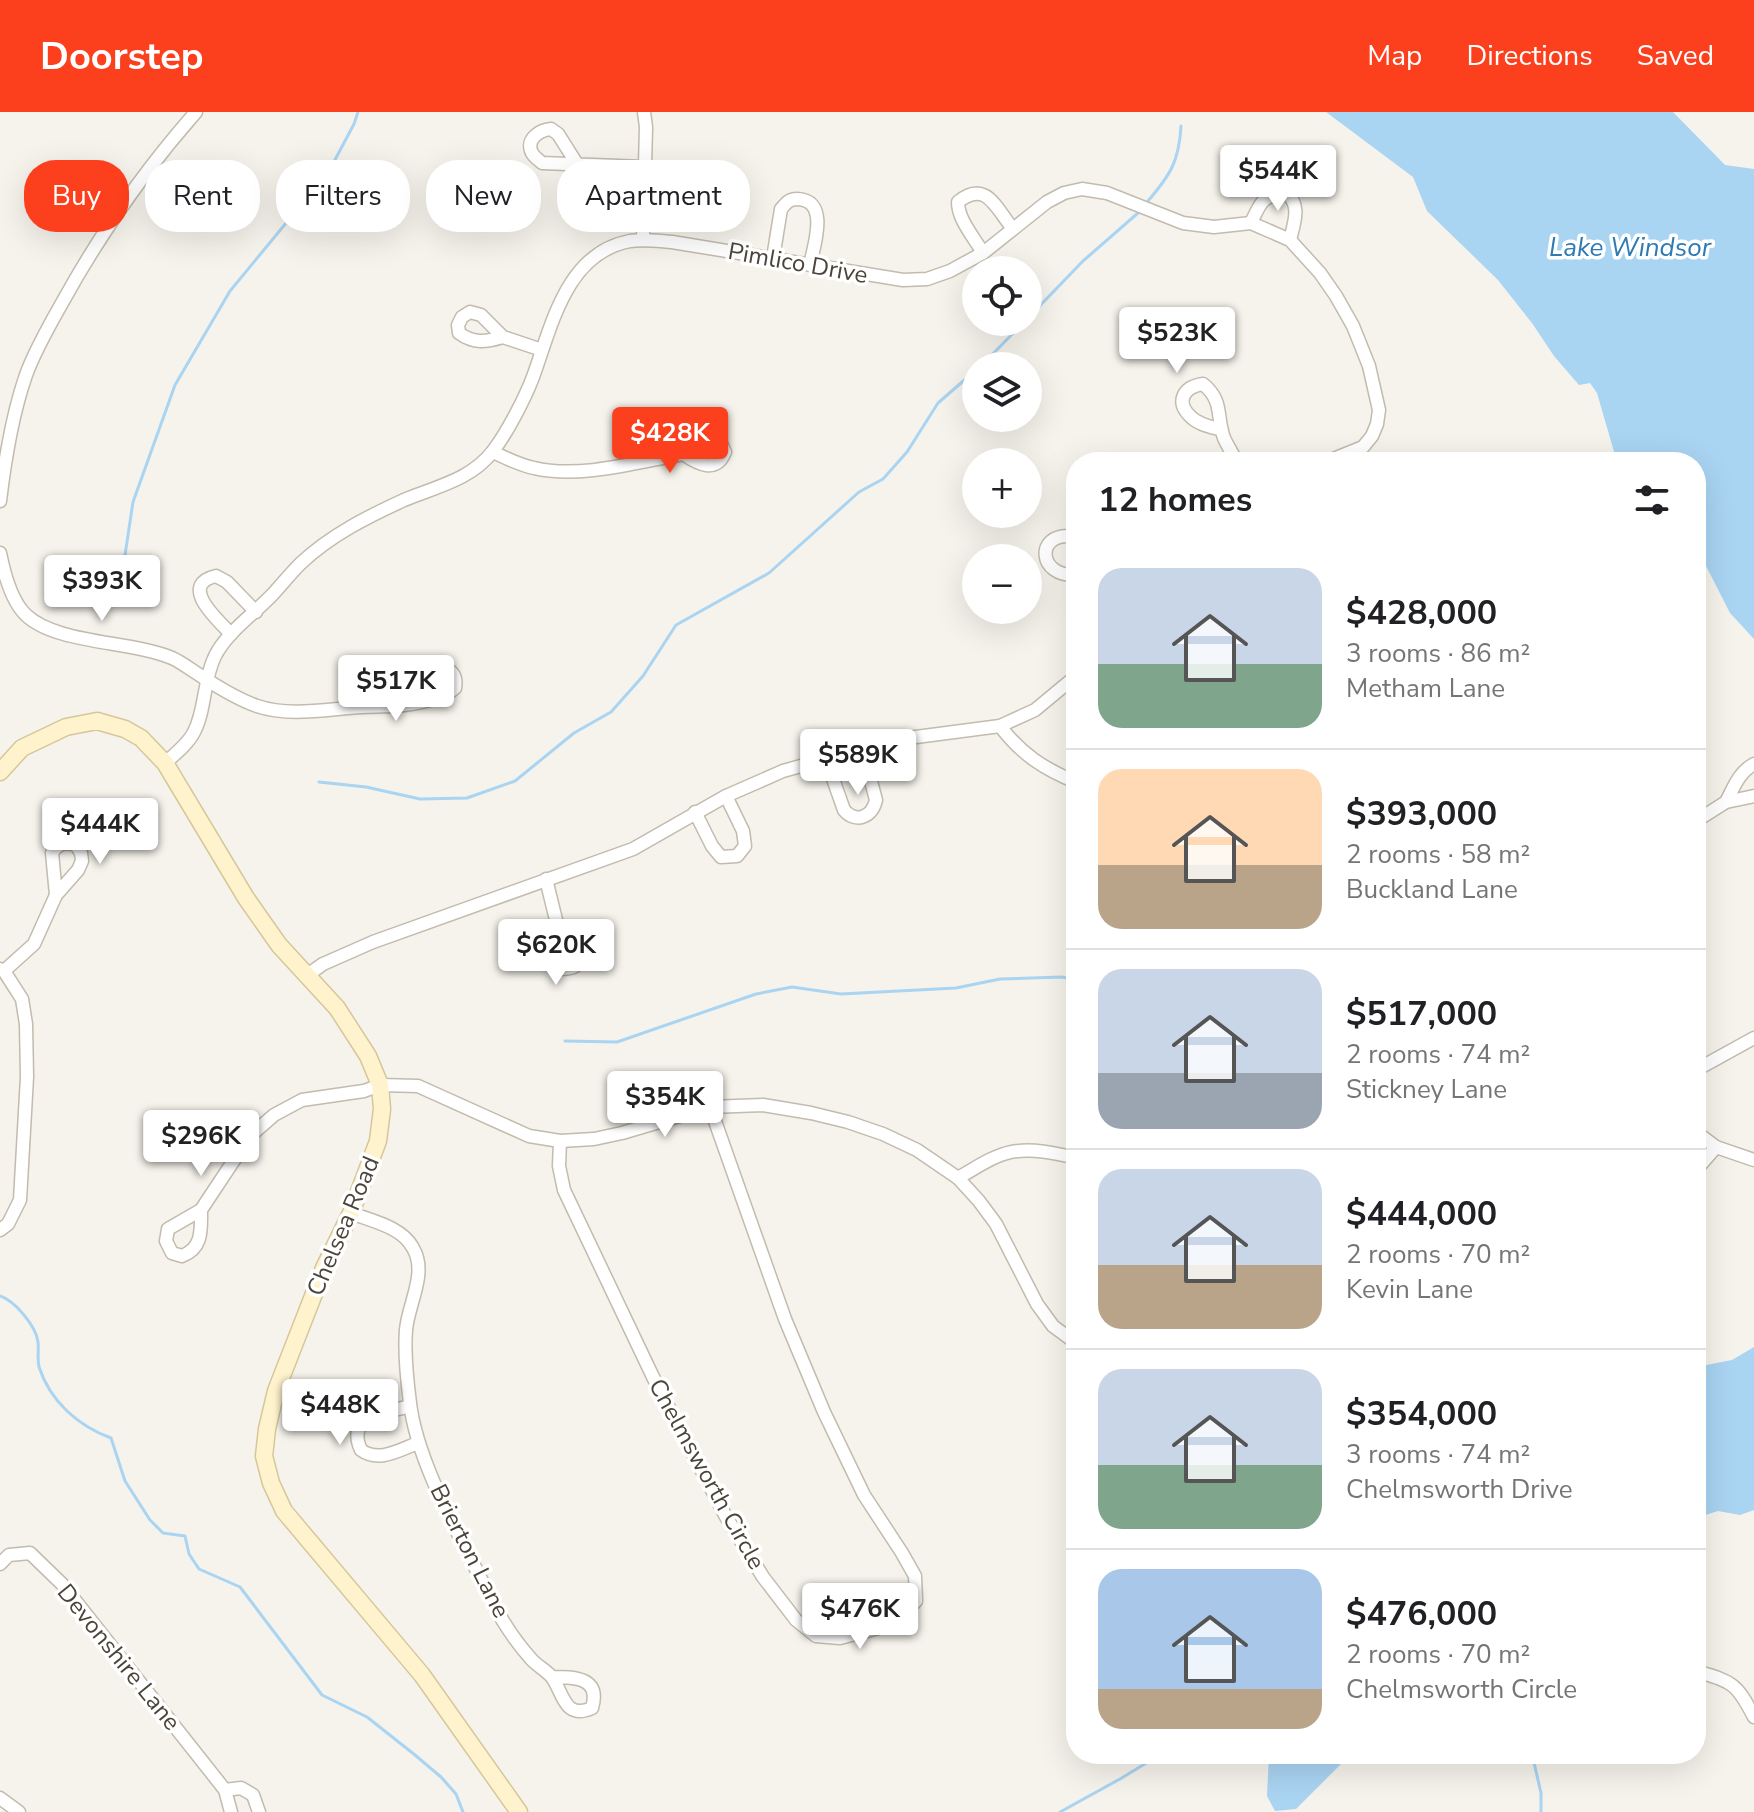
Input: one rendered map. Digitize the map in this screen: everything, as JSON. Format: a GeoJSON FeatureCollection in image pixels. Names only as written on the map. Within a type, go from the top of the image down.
{"type":"FeatureCollection","features":[{"type":"Feature","properties":{"kind":"street"},"geometry":{"type":"LineString","coordinates":[[0,501],[14,419],[26,375],[42,339],[74,280],[127,197],[196,112]]}},
{"type":"Feature","properties":{"kind":"street"},"geometry":{"type":"LineString","coordinates":[[644,112],[644,160]]}},
{"type":"Feature","properties":{"kind":"street","name":"Pimlico Drive"},"geometry":{"type":"LineString","coordinates":[[165,763],[194,733],[206,680],[216,655],[231,634],[300,565],[323,544],[358,523],[393,505],[455,481],[493,452],[523,401],[555,310],[581,269],[612,247],[628,242],[672,242],[903,280],[927,279],[950,271],[983,253],[1047,202],[1064,193],[1082,189],[1107,193],[1183,223],[1214,227],[1251,223],[1290,240],[1320,273],[1353,326],[1369,366],[1379,410],[1372,436],[1363,447],[1351,452]]}},
{"type":"Feature","properties":{"kind":"street"},"geometry":{"type":"LineString","coordinates":[[983,253],[958,209],[958,202],[965,196],[973,192],[987,196],[1013,229]]}},
{"type":"Feature","properties":{"kind":"street"},"geometry":{"type":"LineString","coordinates":[[1251,223],[1261,201],[1267,196],[1285,192],[1291,196],[1297,215],[1290,240]]}},
{"type":"Feature","properties":{"kind":"street"},"geometry":{"type":"LineString","coordinates":[[773,258],[781,209],[792,199],[801,199],[811,203],[818,219],[810,265]]}},
{"type":"Feature","properties":{"kind":"street"},"geometry":{"type":"LineString","coordinates":[[643,232],[643,240]]}},
{"type":"Feature","properties":{"kind":"street"},"geometry":{"type":"LineString","coordinates":[[503,337],[542,350]]}},
{"type":"Feature","properties":{"kind":"street"},"geometry":{"type":"LineString","coordinates":[[1222,430],[1232,452]]}},
{"type":"Feature","properties":{"kind":"street"},"geometry":{"type":"LineString","coordinates":[[493,452],[548,471],[608,467],[683,454]]}},
{"type":"Feature","properties":{"kind":"street"},"geometry":{"type":"LineString","coordinates":[[1066,536],[1052,540],[1047,547],[1046,558],[1051,570],[1066,574]]}},
{"type":"Feature","properties":{"kind":"street"},"geometry":{"type":"LineString","coordinates":[[0,553],[17,602],[25,615],[41,625],[58,632],[172,658],[254,705],[272,711],[292,711],[414,703]]}},
{"type":"Feature","properties":{"kind":"street"},"geometry":{"type":"LineString","coordinates":[[231,634],[203,604],[201,585],[206,578],[216,576],[227,582],[256,612]]}},
{"type":"Feature","properties":{"kind":"street"},"geometry":{"type":"LineString","coordinates":[[306,976],[323,964],[373,942],[633,849],[695,812],[783,771],[893,740],[1000,726],[1035,710],[1066,684]]}},
{"type":"Feature","properties":{"kind":"street","name":"Chelsea Road"},"geometry":{"type":"LineString","coordinates":[[0,772],[22,748],[66,727],[97,721],[125,729],[141,738],[165,763],[246,898],[279,945],[337,1008],[368,1056],[380,1085],[382,1109],[378,1141],[276,1391],[264,1456],[271,1483],[284,1511],[422,1675],[519,1812]]}},
{"type":"Feature","properties":{"kind":"street"},"geometry":{"type":"LineString","coordinates":[[1000,726],[1013,743],[1039,764],[1066,777]]}},
{"type":"Feature","properties":{"kind":"street"},"geometry":{"type":"LineString","coordinates":[[826,759],[844,810],[856,818],[865,816],[874,809],[876,800],[862,748]]}},
{"type":"Feature","properties":{"kind":"street"},"geometry":{"type":"LineString","coordinates":[[1726,802],[1739,777],[1754,764]]}},
{"type":"Feature","properties":{"kind":"street"},"geometry":{"type":"LineString","coordinates":[[695,812],[721,857],[737,856],[745,846],[743,831],[726,796]]}},
{"type":"Feature","properties":{"kind":"street"},"geometry":{"type":"LineString","coordinates":[[1706,815],[1726,802],[1754,796]]}},
{"type":"Feature","properties":{"kind":"street"},"geometry":{"type":"LineString","coordinates":[[546,879],[557,924]]}},
{"type":"Feature","properties":{"kind":"street"},"geometry":{"type":"LineString","coordinates":[[0,1230],[8,1224],[20,1200],[27,1077],[22,999],[2,970],[34,944],[56,895]]}},
{"type":"Feature","properties":{"kind":"street"},"geometry":{"type":"LineString","coordinates":[[1706,1064],[1754,1038]]}},
{"type":"Feature","properties":{"kind":"street"},"geometry":{"type":"LineString","coordinates":[[201,1210],[250,1136],[274,1115],[302,1100],[364,1091],[380,1085],[418,1086],[529,1136],[560,1141],[622,1133],[710,1107],[763,1105],[848,1122],[883,1134],[917,1150],[958,1178],[996,1224],[1037,1304],[1053,1326],[1066,1336]]}},
{"type":"Feature","properties":{"kind":"street","name":"Chelmsworth Circle"},"geometry":{"type":"LineString","coordinates":[[560,1141],[559,1166],[564,1190],[692,1454],[763,1577],[796,1620],[816,1636],[840,1638],[886,1626],[916,1601],[915,1576],[864,1495],[824,1412],[785,1319],[710,1107]]}},
{"type":"Feature","properties":{"kind":"street"},"geometry":{"type":"LineString","coordinates":[[1706,1140],[1716,1147],[1754,1160]]}},
{"type":"Feature","properties":{"kind":"street"},"geometry":{"type":"LineString","coordinates":[[1706,1158],[1716,1147]]}},
{"type":"Feature","properties":{"kind":"street"},"geometry":{"type":"LineString","coordinates":[[958,1178],[1009,1152],[1038,1150],[1066,1156]]}},
{"type":"Feature","properties":{"kind":"street","name":"Brierton Lane"},"geometry":{"type":"LineString","coordinates":[[351,1213],[401,1234],[413,1247],[420,1264],[406,1329],[410,1406],[418,1443],[456,1530],[504,1622],[532,1660],[552,1677]]}},
{"type":"Feature","properties":{"kind":"street"},"geometry":{"type":"LineString","coordinates":[[410,1406],[365,1421],[358,1428],[357,1442],[361,1450],[374,1457],[418,1443]]}},
{"type":"Feature","properties":{"kind":"street","name":"Devonshire Lane"},"geometry":{"type":"LineString","coordinates":[[0,1564],[9,1555],[30,1553],[62,1584],[225,1790],[231,1812]]}},
{"type":"Feature","properties":{"kind":"street"},"geometry":{"type":"LineString","coordinates":[[1706,1674],[1730,1681],[1754,1717]]}},
{"type":"Feature","properties":{"kind":"street","name":"Devonshire Lane"},"geometry":{"type":"LineString","coordinates":[[225,1790],[241,1788],[253,1795],[259,1812]]}},
{"type":"Feature","properties":{"kind":"street"},"geometry":{"type":"LineString","coordinates":[[0,1798],[19,1812]]}},
{"type":"Feature","properties":{"kind":"water","name":"Lake Windsor"},"geometry":{"type":"Polygon","coordinates":[[[1326,112],[1673,112],[1725,165],[1754,169],[1754,639],[1730,613],[1706,566],[1706,452],[1614,452],[1597,393],[1590,383],[1579,385],[1498,280],[1427,211],[1413,177],[1326,112]]]}},
{"type":"Feature","properties":{"kind":"water"},"geometry":{"type":"Polygon","coordinates":[[[1754,1347],[1754,1510],[1740,1515],[1718,1511],[1706,1515],[1706,1365],[1732,1360],[1754,1347]]]}},
{"type":"Feature","properties":{"kind":"water"},"geometry":{"type":"Polygon","coordinates":[[[1269,1764],[1341,1764],[1296,1809],[1275,1811],[1267,1796],[1269,1764]]]}},
{"type":"Feature","properties":{"kind":"waterway"},"geometry":{"type":"LineString","coordinates":[[122,575],[133,502],[175,385],[230,291],[329,171],[358,112]]}},
{"type":"Feature","properties":{"kind":"waterway"},"geometry":{"type":"LineString","coordinates":[[1148,201],[1172,166],[1181,126]]}},
{"type":"Feature","properties":{"kind":"waterway"},"geometry":{"type":"LineString","coordinates":[[1042,303],[1083,261],[1138,213]]}},
{"type":"Feature","properties":{"kind":"waterway"},"geometry":{"type":"LineString","coordinates":[[995,352],[1010,336]]}},
{"type":"Feature","properties":{"kind":"waterway"},"geometry":{"type":"LineString","coordinates":[[319,782],[366,787],[420,799],[467,798],[515,781],[574,733],[611,712],[643,676],[676,625],[769,573],[859,492],[883,479],[907,452],[938,403],[962,382]]}},
{"type":"Feature","properties":{"kind":"waterway"},"geometry":{"type":"LineString","coordinates":[[565,1041],[617,1042],[756,994],[792,987],[841,994],[956,988],[1000,979],[1066,978]]}},
{"type":"Feature","properties":{"kind":"waterway"},"geometry":{"type":"LineString","coordinates":[[0,1296],[18,1309],[33,1329],[38,1342],[39,1367],[50,1391],[67,1411],[87,1427],[111,1438],[125,1481],[150,1520],[163,1533],[185,1536],[189,1554],[199,1569],[240,1587],[322,1695],[367,1717],[415,1755],[456,1794],[463,1812]]}},
{"type":"Feature","properties":{"kind":"waterway"},"geometry":{"type":"LineString","coordinates":[[1060,1812],[1145,1764]]}},
{"type":"Feature","properties":{"kind":"waterway"},"geometry":{"type":"LineString","coordinates":[[1534,1764],[1541,1793],[1541,1812]]}}]}
